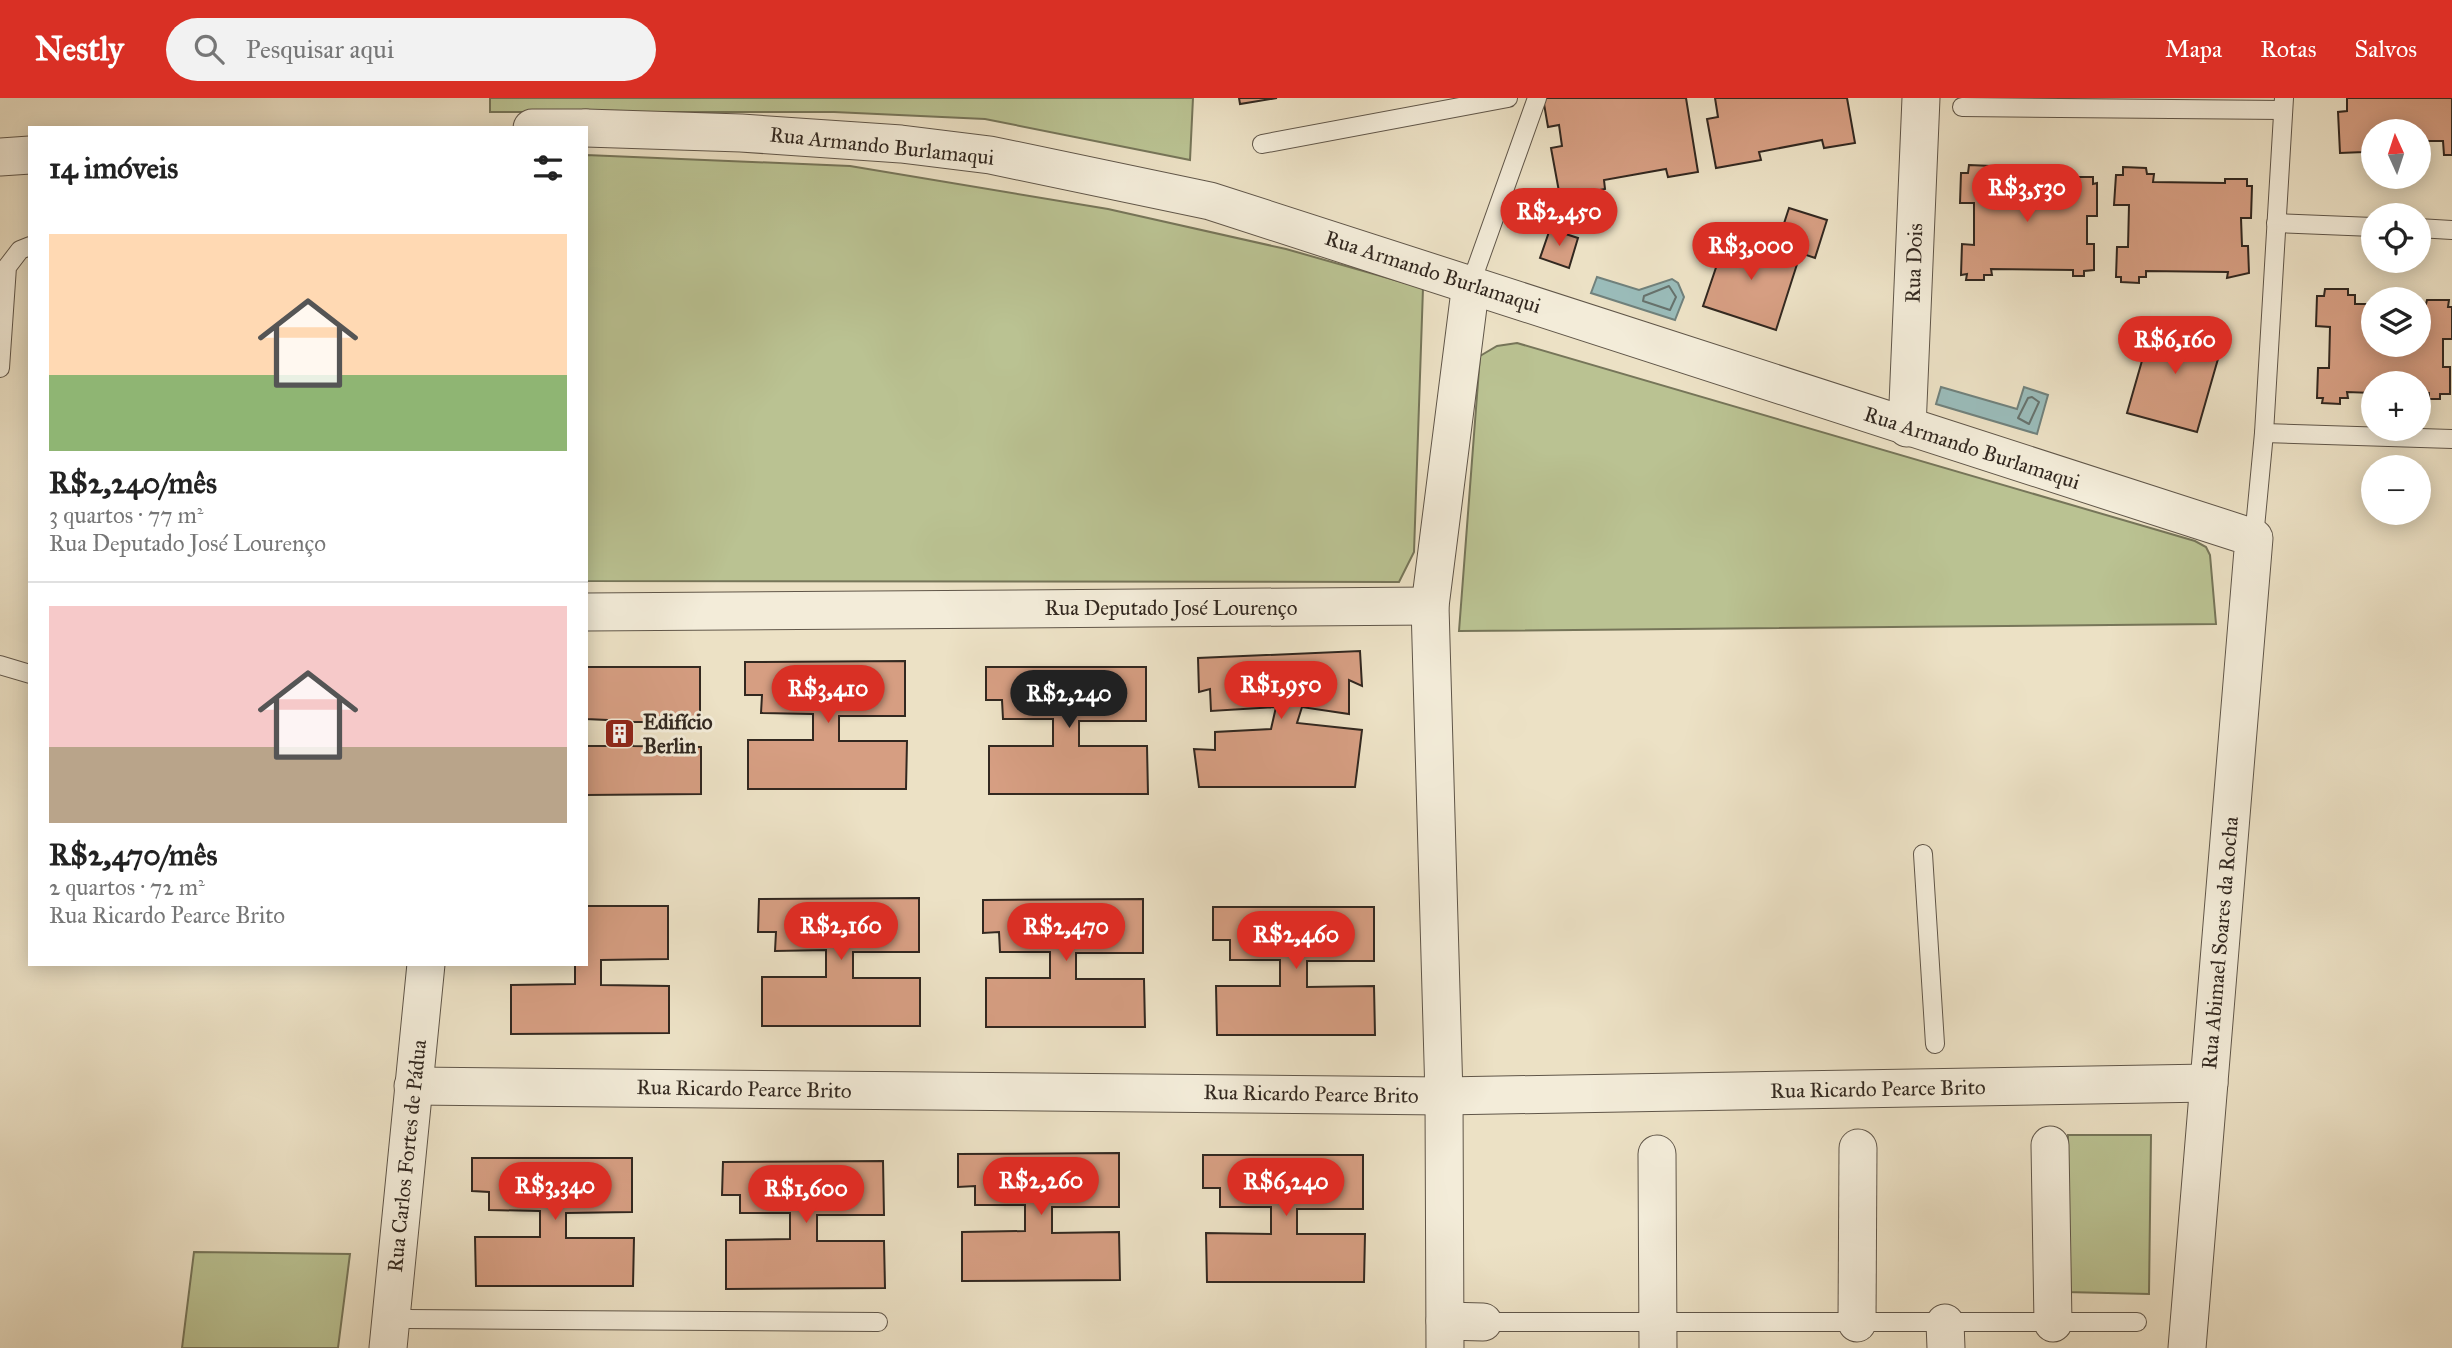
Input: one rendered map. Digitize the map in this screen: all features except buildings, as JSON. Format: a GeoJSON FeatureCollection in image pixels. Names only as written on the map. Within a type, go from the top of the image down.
{"type":"FeatureCollection","features":[{"type":"Feature","properties":{"kind":"street","name":"Rua Dois"},"geometry":{"type":"LineString","coordinates":[[1906,428],[1921,98]]}},
{"type":"Feature","properties":{"kind":"street","name":"Rua Armando Burlamaqui"},"geometry":{"type":"LineString","coordinates":[[588,128],[741,133],[901,144],[990,155],[1210,201],[1471,283],[1906,428],[2254,538]]}},
{"type":"Feature","properties":{"kind":"street"},"geometry":{"type":"LineString","coordinates":[[0,157],[28,156]]}},
{"type":"Feature","properties":{"kind":"street"},"geometry":{"type":"LineString","coordinates":[[1471,283],[1430,606],[1444,1096],[1445,1335],[1483,1322]]}},
{"type":"Feature","properties":{"kind":"street","name":"Rua Abimael Soares da Rocha"},"geometry":{"type":"LineString","coordinates":[[2187,1348],[2254,538]]}},
{"type":"Feature","properties":{"kind":"street","name":"Rua Deputado José Lourenço"},"geometry":{"type":"LineString","coordinates":[[588,612],[1430,606]]}},
{"type":"Feature","properties":{"kind":"street","name":"Rua Carlos Fortes de Pádua"},"geometry":{"type":"LineString","coordinates":[[395,1329],[413,1086],[426,966]]}},
{"type":"Feature","properties":{"kind":"street","name":"Rua Ricardo Pearce Brito"},"geometry":{"type":"LineString","coordinates":[[413,1086],[1444,1096],[2209,1083]]}},
{"type":"Feature","properties":{"kind":"street"},"geometry":{"type":"LineString","coordinates":[[2050,1145],[2053,1323]]}},
{"type":"Feature","properties":{"kind":"street"},"geometry":{"type":"LineString","coordinates":[[1857,1323],[1858,1148]]}},
{"type":"Feature","properties":{"kind":"street"},"geometry":{"type":"LineString","coordinates":[[1657,1154],[1658,1335]]}},
{"type":"Feature","properties":{"kind":"lane"},"geometry":{"type":"LineString","coordinates":[[1262,144],[1508,98]]}},
{"type":"Feature","properties":{"kind":"lane"},"geometry":{"type":"LineString","coordinates":[[1471,283],[1537,98]]}},
{"type":"Feature","properties":{"kind":"lane"},"geometry":{"type":"LineString","coordinates":[[1962,107],[2284,104],[2264,433],[2254,538]]}},
{"type":"Feature","properties":{"kind":"lane"},"geometry":{"type":"LineString","coordinates":[[2276,223],[2361,227]]}},
{"type":"Feature","properties":{"kind":"lane"},"geometry":{"type":"LineString","coordinates":[[2431,229],[2452,230]]}},
{"type":"Feature","properties":{"kind":"lane"},"geometry":{"type":"LineString","coordinates":[[0,368],[7,267],[20,250],[28,247]]}},
{"type":"Feature","properties":{"kind":"lane"},"geometry":{"type":"LineString","coordinates":[[2264,433],[2452,439]]}},
{"type":"Feature","properties":{"kind":"lane"},"geometry":{"type":"LineString","coordinates":[[0,665],[28,673]]}},
{"type":"Feature","properties":{"kind":"lane"},"geometry":{"type":"LineString","coordinates":[[1923,854],[1935,1044]]}},
{"type":"Feature","properties":{"kind":"lane"},"geometry":{"type":"LineString","coordinates":[[395,1329],[878,1322]]}},
{"type":"Feature","properties":{"kind":"lane"},"geometry":{"type":"LineString","coordinates":[[1483,1322],[1658,1335],[1857,1323],[1945,1335],[2053,1323],[2137,1322]]}},
{"type":"Feature","properties":{"kind":"green space"},"geometry":{"type":"Polygon","coordinates":[[[490,98],[1193,98],[1190,160],[985,119],[834,112],[490,112],[490,98]]]}},
{"type":"Feature","properties":{"kind":"green space"},"geometry":{"type":"Polygon","coordinates":[[[588,155],[850,166],[1108,209],[1286,249],[1423,288],[1414,552],[1399,582],[588,581],[588,155]]]}},
{"type":"Feature","properties":{"kind":"green space"},"geometry":{"type":"Polygon","coordinates":[[[1517,343],[2195,541],[2206,547],[2210,555],[2216,624],[1459,631],[1480,356],[1497,346],[1517,343]]]}},
{"type":"Feature","properties":{"kind":"green space"},"geometry":{"type":"Polygon","coordinates":[[[2068,1135],[2151,1135],[2149,1294],[2066,1292],[2068,1135]]]}},
{"type":"Feature","properties":{"kind":"green space"},"geometry":{"type":"Polygon","coordinates":[[[194,1252],[350,1254],[338,1348],[182,1348],[194,1252]]]}},
{"type":"Feature","properties":{"kind":"water"},"geometry":{"type":"Polygon","coordinates":[[[1597,277],[1639,290],[1672,279],[1678,283],[1684,297],[1675,320],[1591,293],[1597,277]]]}},
{"type":"Feature","properties":{"kind":"water"},"geometry":{"type":"Polygon","coordinates":[[[1941,387],[2017,409],[2024,387],[2048,395],[2037,434],[1936,404],[1941,387]]]}},
{"type":"Feature","properties":{"kind":"place","name":"Edifício Berlin"},"geometry":{"type":"Point","coordinates":[620,734]}}]}
